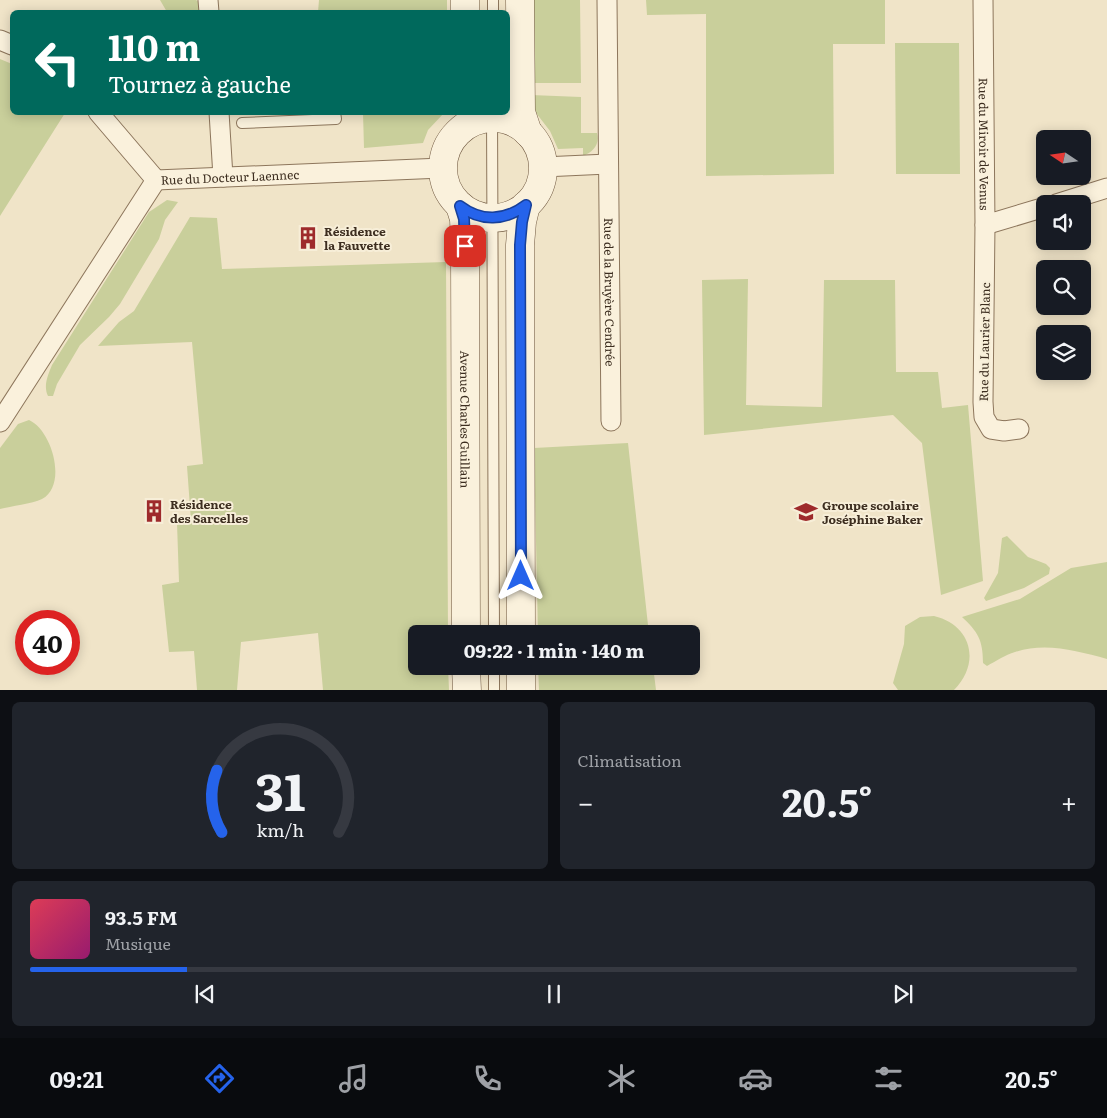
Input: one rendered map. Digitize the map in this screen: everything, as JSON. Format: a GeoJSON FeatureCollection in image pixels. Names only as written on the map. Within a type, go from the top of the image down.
{"type":"FeatureCollection","features":[{"type":"Feature","properties":{"kind":"street"},"geometry":{"type":"LineString","coordinates":[[520,0],[521,112],[528,133]]}},
{"type":"Feature","properties":{"kind":"street","name":"Rue de la Bruyère Cendrée"},"geometry":{"type":"LineString","coordinates":[[607,0],[611,421]]}},
{"type":"Feature","properties":{"kind":"street","name":"Rue du Miroir de Venus"},"geometry":{"type":"LineString","coordinates":[[982,0],[985,225],[1036,210]]}},
{"type":"Feature","properties":{"kind":"street"},"geometry":{"type":"LineString","coordinates":[[101,115],[156,180]]}},
{"type":"Feature","properties":{"kind":"street"},"geometry":{"type":"LineString","coordinates":[[219,115],[223,177]]}},
{"type":"Feature","properties":{"kind":"street"},"geometry":{"type":"LineString","coordinates":[[521,625],[520,245],[526,205],[538,188],[542,167],[537,145],[528,133],[515,123],[492,115],[469,124],[460,123],[446,149],[442,168],[448,192],[460,206],[475,215],[492,218],[510,215],[526,205]]}},
{"type":"Feature","properties":{"kind":"street"},"geometry":{"type":"LineString","coordinates":[[542,167],[608,164]]}},
{"type":"Feature","properties":{"kind":"street","name":"Rue du Docteur Laennec"},"geometry":{"type":"LineString","coordinates":[[0,422],[156,180],[442,168]]}},
{"type":"Feature","properties":{"kind":"street"},"geometry":{"type":"LineString","coordinates":[[1085,195],[1107,188]]}},
{"type":"Feature","properties":{"kind":"street","name":"Avenue Charles Guillain"},"geometry":{"type":"LineString","coordinates":[[460,206],[464,219],[465,246],[466,625]]}},
{"type":"Feature","properties":{"kind":"street","name":"Rue du Laurier Blanc"},"geometry":{"type":"LineString","coordinates":[[985,225],[982,402],[984,417],[991,429],[1004,431],[1019,429]]}},
{"type":"Feature","properties":{"kind":"street"},"geometry":{"type":"LineString","coordinates":[[466,675],[467,690]]}},
{"type":"Feature","properties":{"kind":"street"},"geometry":{"type":"LineString","coordinates":[[521,675],[521,690]]}},
{"type":"Feature","properties":{"kind":"lane"},"geometry":{"type":"LineString","coordinates":[[242,123],[336,119],[335,115]]}},
{"type":"Feature","properties":{"kind":"lane"},"geometry":{"type":"LineString","coordinates":[[492,115],[494,625]]}},
{"type":"Feature","properties":{"kind":"lane"},"geometry":{"type":"LineString","coordinates":[[494,675],[494,690]]}},
{"type":"Feature","properties":{"kind":"green space"},"geometry":{"type":"Polygon","coordinates":[[[160,0],[196,0],[200,3],[200,10],[166,10],[160,0]]]}},
{"type":"Feature","properties":{"kind":"green space"},"geometry":{"type":"Polygon","coordinates":[[[319,0],[447,0],[447,10],[318,10],[319,0]]]}},
{"type":"Feature","properties":{"kind":"green space"},"geometry":{"type":"Polygon","coordinates":[[[531,0],[580,0],[581,83],[531,83],[531,0]]]}},
{"type":"Feature","properties":{"kind":"green space"},"geometry":{"type":"Polygon","coordinates":[[[646,0],[885,0],[885,44],[833,44],[834,174],[706,176],[706,14],[647,15],[646,0]]]}},
{"type":"Feature","properties":{"kind":"green space"},"geometry":{"type":"Polygon","coordinates":[[[895,43],[959,43],[960,174],[896,174],[895,43]]]}},
{"type":"Feature","properties":{"kind":"green space"},"geometry":{"type":"Polygon","coordinates":[[[0,59],[10,63],[10,115],[64,115],[0,216],[0,59]]]}},
{"type":"Feature","properties":{"kind":"green space"},"geometry":{"type":"Polygon","coordinates":[[[531,95],[581,97],[581,133],[597,133],[597,144],[595,147],[583,156],[583,148],[558,149],[550,131],[533,109],[531,95]]]}},
{"type":"Feature","properties":{"kind":"green space"},"geometry":{"type":"Polygon","coordinates":[[[363,115],[442,115],[428,130],[423,143],[364,148],[363,115]]]}},
{"type":"Feature","properties":{"kind":"green space"},"geometry":{"type":"Polygon","coordinates":[[[167,200],[178,202],[165,220],[159,239],[120,304],[80,345],[57,384],[53,396],[48,396],[46,384],[52,365],[149,212],[167,200]]]}},
{"type":"Feature","properties":{"kind":"green space"},"geometry":{"type":"Polygon","coordinates":[[[190,217],[217,218],[222,269],[446,262],[448,625],[408,625],[408,675],[448,675],[449,690],[323,690],[318,633],[241,642],[237,690],[197,690],[194,651],[169,652],[162,585],[179,582],[177,523],[191,521],[187,466],[203,464],[192,342],[98,346],[119,322],[134,311],[190,217]]]}},
{"type":"Feature","properties":{"kind":"green space"},"geometry":{"type":"Polygon","coordinates":[[[748,279],[746,405],[822,407],[824,280],[895,280],[896,372],[938,372],[942,408],[968,405],[983,581],[941,595],[922,443],[893,415],[704,435],[702,280],[748,279]]]}},
{"type":"Feature","properties":{"kind":"green space"},"geometry":{"type":"Polygon","coordinates":[[[29,420],[37,426],[50,446],[54,458],[54,482],[50,492],[42,499],[0,509],[0,448],[18,424],[29,420]]]}},
{"type":"Feature","properties":{"kind":"green space"},"geometry":{"type":"Polygon","coordinates":[[[628,443],[648,625],[538,625],[534,448],[628,443]]]}},
{"type":"Feature","properties":{"kind":"green space"},"geometry":{"type":"Polygon","coordinates":[[[1007,536],[1028,557],[1046,564],[1050,568],[1049,574],[1024,588],[986,601],[984,598],[998,573],[1002,538],[1007,536]]]}},
{"type":"Feature","properties":{"kind":"green space"},"geometry":{"type":"Polygon","coordinates":[[[1107,562],[1107,659],[1061,649],[1038,648],[1011,653],[987,666],[983,663],[981,642],[972,627],[962,617],[1020,599],[1071,568],[1107,562]]]}},
{"type":"Feature","properties":{"kind":"green space"},"geometry":{"type":"Polygon","coordinates":[[[934,616],[947,621],[964,636],[970,657],[968,668],[954,690],[898,690],[893,683],[904,644],[905,626],[920,617],[934,616]]]}},
{"type":"Feature","properties":{"kind":"green space"},"geometry":{"type":"Polygon","coordinates":[[[538,675],[654,675],[656,690],[539,690],[538,675]]]}},
{"type":"Feature","properties":{"kind":"place","name":"Résidence la Fauvette"},"geometry":{"type":"Point","coordinates":[308,238]}},
{"type":"Feature","properties":{"kind":"place","name":"Résidence des Sarcelles"},"geometry":{"type":"Point","coordinates":[154,511]}},
{"type":"Feature","properties":{"kind":"place","name":"Groupe scolaire Joséphine Baker"},"geometry":{"type":"Point","coordinates":[806,512]}},
{"type":"Feature","properties":{"kind":"route"},"geometry":{"type":"LineString","coordinates":[[465,246],[464,219],[460,206],[475,215],[492,218],[510,215],[526,205],[520,245],[521,576]]}}]}
